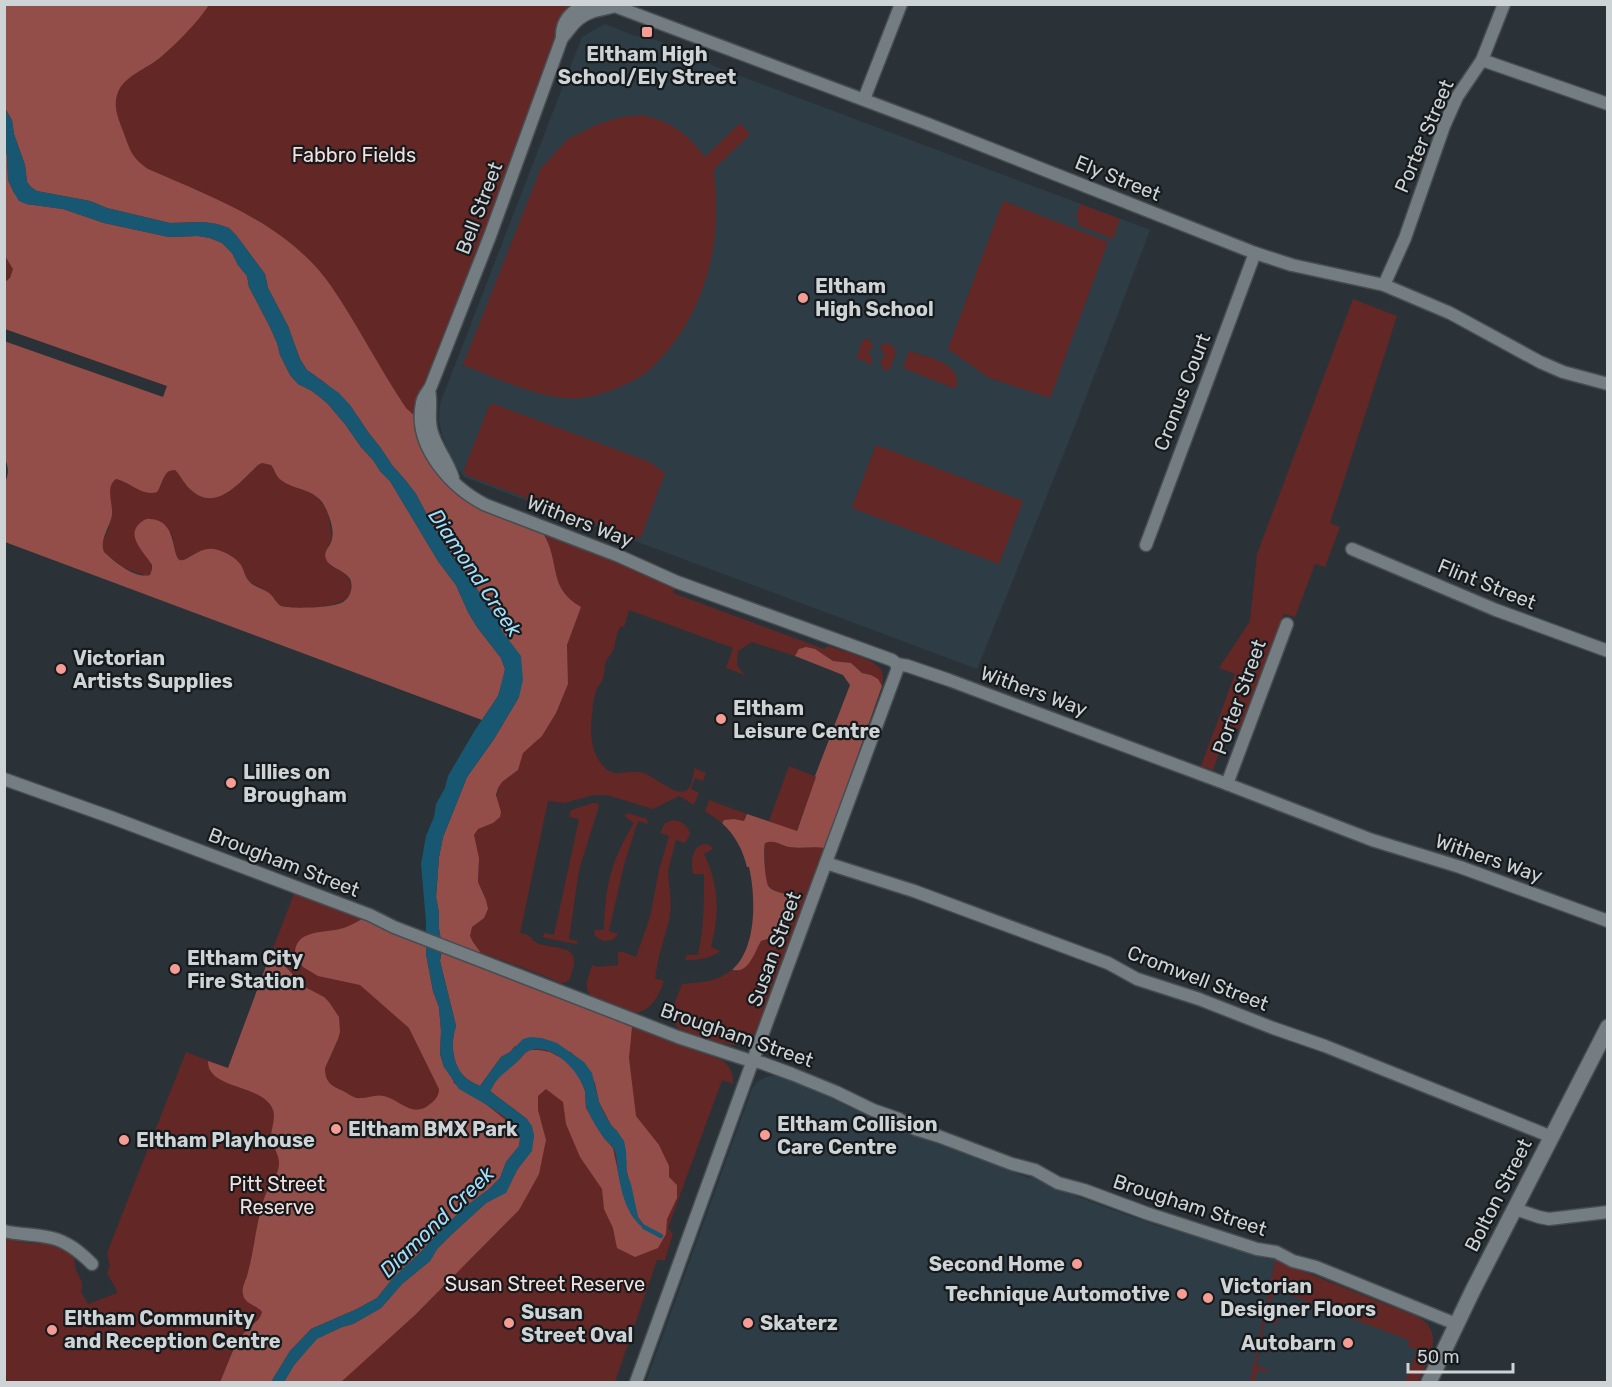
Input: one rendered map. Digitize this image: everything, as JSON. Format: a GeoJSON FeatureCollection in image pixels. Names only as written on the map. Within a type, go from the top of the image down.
{"type":"FeatureCollection","features":[{"type":"Feature","properties":{"kind":"main road","name":"Bolton Street"},"geometry":{"type":"LineString","coordinates":[[1429,1383],[1456,1324],[1608,1027]]}},
{"type":"Feature","properties":{"kind":"street"},"geometry":{"type":"LineString","coordinates":[[864,99],[901,4]]}},
{"type":"Feature","properties":{"kind":"street","name":"Porter Street"},"geometry":{"type":"LineString","coordinates":[[1384,285],[1405,238],[1444,126],[1457,97],[1482,60],[1504,4]]}},
{"type":"Feature","properties":{"kind":"street","name":"Ely Street"},"geometry":{"type":"LineString","coordinates":[[588,8],[611,6],[864,99],[1255,253],[1292,265],[1384,285],[1450,313],[1540,362],[1563,372],[1608,384]]}},
{"type":"Feature","properties":{"kind":"street","name":"Bell Street"},"geometry":{"type":"LineString","coordinates":[[428,436],[421,424],[423,398],[429,390],[490,236],[562,38],[562,29],[575,10],[588,8]]}},
{"type":"Feature","properties":{"kind":"street"},"geometry":{"type":"LineString","coordinates":[[1482,60],[1608,104]]}},
{"type":"Feature","properties":{"kind":"street","name":"Cronus Court"},"geometry":{"type":"LineString","coordinates":[[1146,545],[1255,253]]}},
{"type":"Feature","properties":{"kind":"street","name":"Withers Way"},"geometry":{"type":"LineString","coordinates":[[428,436],[450,469],[455,482],[472,497],[497,509],[619,556],[677,582],[892,660],[897,664],[925,671],[1372,840],[1460,867],[1608,921]]}},
{"type":"Feature","properties":{"kind":"street","name":"Flint Street"},"geometry":{"type":"LineString","coordinates":[[1352,549],[1496,610],[1608,651]]}},
{"type":"Feature","properties":{"kind":"street","name":"Porter Street"},"geometry":{"type":"LineString","coordinates":[[1227,784],[1287,624]]}},
{"type":"Feature","properties":{"kind":"street","name":"Susan Street"},"geometry":{"type":"LineString","coordinates":[[636,1383],[897,670],[897,664]]}},
{"type":"Feature","properties":{"kind":"street","name":"Brougham Street"},"geometry":{"type":"LineString","coordinates":[[4,779],[369,915],[394,927],[678,1037],[792,1074],[899,1119],[915,1129],[1035,1170],[1058,1183],[1257,1249],[1280,1254],[1293,1262],[1316,1267],[1456,1324]]}},
{"type":"Feature","properties":{"kind":"street","name":"Cromwell Street"},"geometry":{"type":"LineString","coordinates":[[826,863],[914,891],[1108,963],[1137,979],[1199,999],[1325,1046],[1552,1137]]}},
{"type":"Feature","properties":{"kind":"street"},"geometry":{"type":"LineString","coordinates":[[1515,1209],[1549,1219],[1608,1212]]}},
{"type":"Feature","properties":{"kind":"street"},"geometry":{"type":"LineString","coordinates":[[4,1231],[45,1236],[63,1242],[92,1264]]}},
{"type":"Feature","properties":{"kind":"shaded area","name":"Eltham High School"},"geometry":{"type":"Polygon","coordinates":[[[605,24],[635,36],[648,37],[706,59],[711,65],[1150,230],[1074,428],[977,669],[464,477],[454,463],[442,435],[439,420],[440,404],[582,37],[605,24]]]}},
{"type":"Feature","properties":{"kind":"shaded area"},"geometry":{"type":"Polygon","coordinates":[[[769,1076],[778,1076],[828,1097],[888,1126],[895,1123],[913,1135],[1029,1178],[1035,1176],[1053,1188],[1152,1224],[1267,1259],[1276,1257],[1292,1267],[1418,1317],[1428,1324],[1432,1332],[1432,1351],[1418,1382],[646,1382],[752,1089],[757,1082],[769,1076]]]}},
{"type":"Feature","properties":{"kind":"green space"},"geometry":{"type":"Polygon","coordinates":[[[4,5],[209,5],[175,44],[156,61],[130,77],[120,88],[116,109],[132,153],[148,169],[224,202],[272,229],[313,264],[341,301],[406,408],[417,418],[440,476],[457,495],[475,507],[543,533],[563,592],[581,607],[567,645],[568,684],[556,713],[542,736],[523,753],[518,770],[498,788],[496,795],[501,812],[500,817],[493,823],[478,829],[474,835],[479,858],[478,882],[488,909],[484,918],[472,927],[470,936],[481,953],[441,940],[436,897],[443,837],[467,777],[494,739],[519,697],[497,617],[434,528],[416,494],[392,465],[350,405],[307,370],[268,288],[265,274],[229,228],[203,222],[170,223],[107,208],[90,201],[37,191],[31,187],[27,182],[25,165],[14,134],[12,120],[5,108],[4,5]]]}},
{"type":"Feature","properties":{"kind":"green space","name":"Fabbro Fields"},"geometry":{"type":"Polygon","coordinates":[[[5,5],[578,5],[560,24],[497,200],[421,392],[417,418],[159,409],[167,386],[5,329],[5,5]]]}},
{"type":"Feature","properties":{"kind":"green space"},"geometry":{"type":"Polygon","coordinates":[[[643,115],[678,130],[705,157],[740,123],[750,134],[714,169],[716,224],[711,259],[701,292],[677,338],[655,364],[641,376],[612,390],[581,398],[537,393],[463,365],[541,168],[568,139],[598,124],[622,117],[643,115]]]}},
{"type":"Feature","properties":{"kind":"green space"},"geometry":{"type":"Polygon","coordinates":[[[5,149],[8,180],[14,193],[26,204],[63,209],[104,223],[169,237],[198,236],[222,243],[232,253],[247,276],[249,287],[270,327],[290,375],[298,384],[312,391],[327,403],[390,481],[438,561],[456,585],[477,627],[501,658],[505,669],[503,682],[498,696],[482,720],[5,542],[5,482],[8,472],[4,456],[4,341],[163,397],[167,386],[5,329],[5,282],[10,278],[13,269],[5,256],[5,149]],[[262,463],[258,465],[227,493],[209,498],[199,496],[190,489],[175,470],[168,472],[157,492],[152,493],[147,493],[116,479],[111,486],[112,515],[104,538],[104,552],[119,565],[132,572],[144,576],[150,575],[152,565],[136,540],[135,530],[145,520],[159,521],[169,531],[180,560],[205,549],[225,552],[239,562],[246,578],[251,583],[269,593],[281,606],[311,608],[341,603],[349,596],[351,582],[344,573],[330,565],[325,557],[333,532],[331,521],[322,502],[313,494],[279,479],[271,465],[262,463]]]}},
{"type":"Feature","properties":{"kind":"green space"},"geometry":{"type":"Polygon","coordinates":[[[1003,201],[1108,242],[1050,398],[989,378],[948,349],[1003,201]]]}},
{"type":"Feature","properties":{"kind":"green space"},"geometry":{"type":"Polygon","coordinates":[[[1080,204],[1120,219],[1113,239],[1078,225],[1079,220],[1076,218],[1080,204]]]}},
{"type":"Feature","properties":{"kind":"green space"},"geometry":{"type":"Polygon","coordinates":[[[1353,299],[1397,316],[1330,523],[1340,527],[1325,567],[1315,564],[1295,617],[1284,614],[1241,730],[1229,726],[1213,770],[1201,766],[1235,674],[1219,668],[1250,621],[1257,554],[1353,299]]]}},
{"type":"Feature","properties":{"kind":"green space"},"geometry":{"type":"Polygon","coordinates":[[[869,338],[873,348],[868,351],[873,362],[867,365],[865,359],[859,361],[857,357],[862,341],[869,338]]]}},
{"type":"Feature","properties":{"kind":"green space"},"geometry":{"type":"Polygon","coordinates":[[[886,343],[892,345],[896,352],[890,369],[884,371],[880,360],[885,357],[880,346],[886,343]]]}},
{"type":"Feature","properties":{"kind":"green space"},"geometry":{"type":"Polygon","coordinates":[[[909,351],[937,360],[950,368],[957,379],[956,389],[903,368],[909,351]]]}},
{"type":"Feature","properties":{"kind":"green space"},"geometry":{"type":"Polygon","coordinates":[[[494,404],[650,462],[665,473],[641,537],[635,539],[466,475],[464,470],[489,406],[494,404]]]}},
{"type":"Feature","properties":{"kind":"green space"},"geometry":{"type":"Polygon","coordinates":[[[876,445],[1023,501],[999,564],[852,508],[876,445]]]}},
{"type":"Feature","properties":{"kind":"green space"},"geometry":{"type":"Polygon","coordinates":[[[262,463],[271,465],[279,479],[308,491],[322,503],[328,513],[332,538],[325,555],[329,564],[348,577],[351,591],[347,598],[338,603],[313,608],[281,606],[245,575],[193,554],[187,559],[179,559],[171,532],[148,558],[152,566],[150,575],[146,576],[124,568],[104,552],[102,543],[109,528],[110,486],[116,479],[160,488],[166,473],[175,470],[190,489],[199,496],[209,498],[227,493],[262,463]]]}},
{"type":"Feature","properties":{"kind":"green space"},"geometry":{"type":"Polygon","coordinates":[[[543,533],[675,588],[673,593],[824,649],[828,646],[865,659],[882,671],[883,677],[882,686],[871,675],[862,673],[851,663],[833,661],[814,649],[801,648],[795,656],[752,642],[738,651],[737,666],[745,675],[726,668],[733,648],[629,610],[624,627],[621,626],[618,631],[614,648],[605,664],[604,676],[594,696],[591,736],[597,757],[610,772],[640,772],[677,791],[688,788],[692,781],[694,768],[706,773],[703,781],[695,778],[691,789],[699,793],[694,805],[679,796],[653,809],[607,795],[594,795],[564,803],[548,801],[520,933],[528,935],[535,942],[571,952],[574,963],[570,979],[564,983],[481,953],[470,936],[472,927],[479,922],[486,900],[478,882],[479,866],[474,835],[477,829],[493,823],[498,788],[518,770],[521,756],[538,740],[568,684],[567,645],[580,608],[562,591],[552,554],[543,533]]]}},
{"type":"Feature","properties":{"kind":"green space"},"geometry":{"type":"Polygon","coordinates":[[[806,647],[815,649],[833,661],[851,663],[862,673],[878,679],[882,686],[825,848],[794,848],[774,842],[765,843],[768,884],[773,890],[788,896],[788,918],[779,933],[761,941],[747,966],[743,969],[732,970],[740,961],[750,936],[753,893],[749,867],[747,867],[735,838],[722,823],[724,820],[734,819],[744,821],[747,814],[797,831],[815,776],[850,685],[843,675],[795,656],[799,649],[806,647]]]}},
{"type":"Feature","properties":{"kind":"green space"},"geometry":{"type":"Polygon","coordinates":[[[789,766],[817,777],[796,832],[769,821],[789,766]]]}},
{"type":"Feature","properties":{"kind":"green space"},"geometry":{"type":"Polygon","coordinates":[[[709,800],[747,814],[744,821],[734,819],[724,820],[722,823],[705,811],[709,800]]]}},
{"type":"Feature","properties":{"kind":"green space"},"geometry":{"type":"Polygon","coordinates":[[[593,803],[599,806],[579,870],[569,939],[578,943],[545,938],[544,933],[554,935],[579,819],[569,817],[571,810],[593,803]]]}},
{"type":"Feature","properties":{"kind":"green space"},"geometry":{"type":"Polygon","coordinates":[[[628,813],[647,819],[648,824],[638,821],[624,865],[609,931],[618,934],[613,940],[603,941],[595,936],[594,930],[604,930],[611,874],[634,823],[624,816],[628,813]]]}},
{"type":"Feature","properties":{"kind":"green space"},"geometry":{"type":"Polygon","coordinates":[[[673,820],[684,824],[690,834],[685,843],[676,840],[668,871],[671,906],[655,978],[664,981],[651,1005],[636,1013],[592,997],[587,989],[587,982],[592,965],[597,967],[618,965],[618,952],[636,957],[650,917],[659,870],[669,836],[660,833],[665,823],[673,820]]]}},
{"type":"Feature","properties":{"kind":"green space"},"geometry":{"type":"Polygon","coordinates":[[[768,841],[788,847],[825,848],[759,1025],[751,1039],[738,1045],[715,1042],[679,1029],[674,1023],[671,1012],[682,984],[714,980],[732,970],[737,972],[761,941],[777,936],[787,920],[777,891],[769,887],[766,882],[765,843],[768,841]]]}},
{"type":"Feature","properties":{"kind":"green space"},"geometry":{"type":"Polygon","coordinates":[[[705,844],[710,845],[713,849],[704,854],[713,877],[717,911],[711,947],[720,951],[712,956],[685,960],[687,955],[698,955],[700,945],[704,874],[693,874],[692,860],[697,848],[705,844]]]}},
{"type":"Feature","properties":{"kind":"green space","name":"Eltham BMX Park"},"geometry":{"type":"Polygon","coordinates":[[[294,893],[426,944],[451,1075],[357,1309],[311,1329],[271,1382],[5,1382],[4,1238],[25,1243],[52,1245],[69,1252],[74,1258],[75,1268],[81,1281],[81,1292],[88,1304],[117,1293],[107,1273],[110,1266],[107,1253],[186,1052],[228,1068],[294,893]]]}},
{"type":"Feature","properties":{"kind":"green space","name":"Eltham BMX Park"},"geometry":{"type":"Polygon","coordinates":[[[362,919],[426,944],[433,991],[439,1007],[440,1054],[444,1067],[454,1083],[513,1126],[518,1132],[519,1146],[506,1162],[500,1178],[437,1234],[394,1277],[377,1298],[311,1329],[290,1351],[271,1382],[220,1382],[238,1341],[258,1320],[262,1312],[246,1300],[243,1289],[262,1205],[279,1163],[271,1137],[274,1113],[268,1102],[259,1095],[217,1077],[210,1070],[208,1061],[228,1068],[272,950],[303,986],[329,1002],[339,1017],[340,1032],[325,1068],[326,1077],[330,1083],[356,1098],[384,1096],[418,1110],[437,1097],[439,1089],[409,1028],[360,985],[318,976],[303,967],[295,955],[299,941],[304,937],[343,928],[362,919]]]}},
{"type":"Feature","properties":{"kind":"green space"},"geometry":{"type":"Polygon","coordinates":[[[442,949],[632,1027],[629,1058],[636,1116],[659,1145],[669,1166],[669,1177],[677,1185],[677,1198],[667,1219],[666,1234],[658,1248],[635,1257],[617,1248],[613,1228],[604,1209],[602,1189],[580,1157],[566,1124],[563,1102],[546,1089],[538,1096],[538,1110],[546,1140],[539,1174],[519,1210],[415,1315],[341,1382],[284,1382],[294,1365],[317,1338],[353,1324],[381,1308],[402,1284],[430,1261],[437,1249],[451,1235],[486,1203],[506,1192],[517,1170],[531,1151],[534,1135],[527,1119],[490,1091],[498,1077],[530,1050],[550,1052],[565,1060],[578,1073],[585,1091],[586,1108],[604,1138],[613,1148],[620,1181],[631,1214],[647,1229],[638,1217],[617,1131],[611,1125],[599,1102],[595,1083],[571,1052],[515,1046],[501,1057],[480,1086],[462,1074],[455,1061],[453,1040],[456,1026],[440,961],[442,949]]]}},
{"type":"Feature","properties":{"kind":"green space","name":"Susan Street Reserve"},"geometry":{"type":"Polygon","coordinates":[[[502,975],[722,1060],[732,1073],[733,1084],[722,1080],[668,1228],[673,1234],[665,1260],[657,1260],[615,1382],[284,1382],[342,1327],[486,1203],[502,975]]]}},
{"type":"Feature","properties":{"kind":"green space"},"geometry":{"type":"Polygon","coordinates":[[[1276,1257],[1292,1267],[1418,1317],[1426,1323],[1433,1339],[1432,1347],[1418,1382],[1405,1382],[1417,1350],[1408,1346],[1409,1340],[1279,1291],[1270,1300],[1267,1314],[1278,1319],[1277,1324],[1265,1320],[1262,1336],[1271,1340],[1269,1353],[1259,1350],[1256,1365],[1267,1370],[1267,1373],[1258,1370],[1254,1382],[1250,1382],[1276,1257]]]}},
{"type":"Feature","properties":{"kind":"water"},"geometry":{"type":"Polygon","coordinates":[[[4,108],[12,120],[14,134],[25,165],[27,182],[37,191],[90,201],[107,208],[170,223],[217,224],[229,228],[236,235],[265,274],[268,288],[307,370],[339,393],[350,405],[392,465],[416,494],[456,562],[474,583],[483,600],[497,617],[502,631],[521,656],[523,680],[519,697],[494,739],[467,777],[443,837],[439,857],[436,897],[442,945],[440,961],[456,1026],[453,1040],[455,1061],[462,1074],[480,1086],[501,1057],[510,1052],[523,1039],[530,1037],[557,1043],[584,1062],[592,1073],[604,1113],[624,1141],[627,1174],[638,1217],[648,1231],[635,1220],[627,1205],[621,1188],[615,1151],[595,1125],[586,1105],[584,1088],[576,1073],[554,1053],[537,1049],[528,1051],[499,1078],[490,1091],[527,1119],[534,1135],[532,1151],[517,1170],[506,1193],[486,1203],[451,1235],[437,1249],[430,1261],[402,1284],[381,1308],[353,1324],[317,1339],[294,1365],[284,1382],[271,1382],[290,1351],[311,1329],[377,1298],[394,1277],[437,1234],[500,1178],[506,1162],[519,1146],[518,1132],[505,1117],[459,1089],[444,1067],[440,1054],[439,1007],[433,991],[426,954],[421,864],[426,836],[448,776],[498,696],[505,669],[501,658],[477,627],[456,585],[438,561],[390,481],[327,403],[312,391],[298,384],[290,375],[270,327],[249,287],[247,276],[232,253],[222,243],[210,238],[169,237],[104,223],[63,209],[19,201],[8,180],[7,155],[4,149],[4,108]]]}},
{"type":"Feature","properties":{"kind":"waterway"},"geometry":{"type":"LineString","coordinates":[[644,1227],[661,1236]]}},
{"type":"Feature","properties":{"kind":"place","name":"Eltham High School/Ely Street"},"geometry":{"type":"Point","coordinates":[647,32]}},
{"type":"Feature","properties":{"kind":"place","name":"Eltham High School"},"geometry":{"type":"Point","coordinates":[803,298]}},
{"type":"Feature","properties":{"kind":"place","name":"Victorian Artists Supplies"},"geometry":{"type":"Point","coordinates":[61,669]}},
{"type":"Feature","properties":{"kind":"place","name":"Eltham Leisure Centre"},"geometry":{"type":"Point","coordinates":[721,719]}},
{"type":"Feature","properties":{"kind":"place","name":"Lillies on Brougham"},"geometry":{"type":"Point","coordinates":[231,783]}},
{"type":"Feature","properties":{"kind":"place","name":"Eltham City Fire Station"},"geometry":{"type":"Point","coordinates":[175,969]}},
{"type":"Feature","properties":{"kind":"place","name":"Eltham BMX Park"},"geometry":{"type":"Point","coordinates":[336,1129]}},
{"type":"Feature","properties":{"kind":"place","name":"Eltham Collision Care Centre"},"geometry":{"type":"Point","coordinates":[765,1135]}},
{"type":"Feature","properties":{"kind":"place","name":"Eltham Playhouse"},"geometry":{"type":"Point","coordinates":[124,1140]}},
{"type":"Feature","properties":{"kind":"place","name":"Second Home"},"geometry":{"type":"Point","coordinates":[1077,1264]}},
{"type":"Feature","properties":{"kind":"place","name":"Technique Automotive"},"geometry":{"type":"Point","coordinates":[1182,1294]}},
{"type":"Feature","properties":{"kind":"place","name":"Victorian Designer Floors"},"geometry":{"type":"Point","coordinates":[1208,1298]}},
{"type":"Feature","properties":{"kind":"place","name":"Susan Street Oval"},"geometry":{"type":"Point","coordinates":[509,1323]}},
{"type":"Feature","properties":{"kind":"place","name":"Skaterz"},"geometry":{"type":"Point","coordinates":[748,1323]}},
{"type":"Feature","properties":{"kind":"place","name":"Eltham Community and Reception Centre"},"geometry":{"type":"Point","coordinates":[52,1330]}},
{"type":"Feature","properties":{"kind":"place","name":"Autobarn"},"geometry":{"type":"Point","coordinates":[1348,1343]}},
{"type":"Feature","properties":{"kind":"water label","name":"Diamond Creek"},"geometry":{"type":"Point","coordinates":[475,573]}},
{"type":"Feature","properties":{"kind":"water label","name":"Diamond Creek"},"geometry":{"type":"Point","coordinates":[437,1222]}},
{"type":"Feature","properties":{"kind":"park label","name":"Pitt Street Reserve"},"geometry":{"type":"Point","coordinates":[277,1196]}}]}
